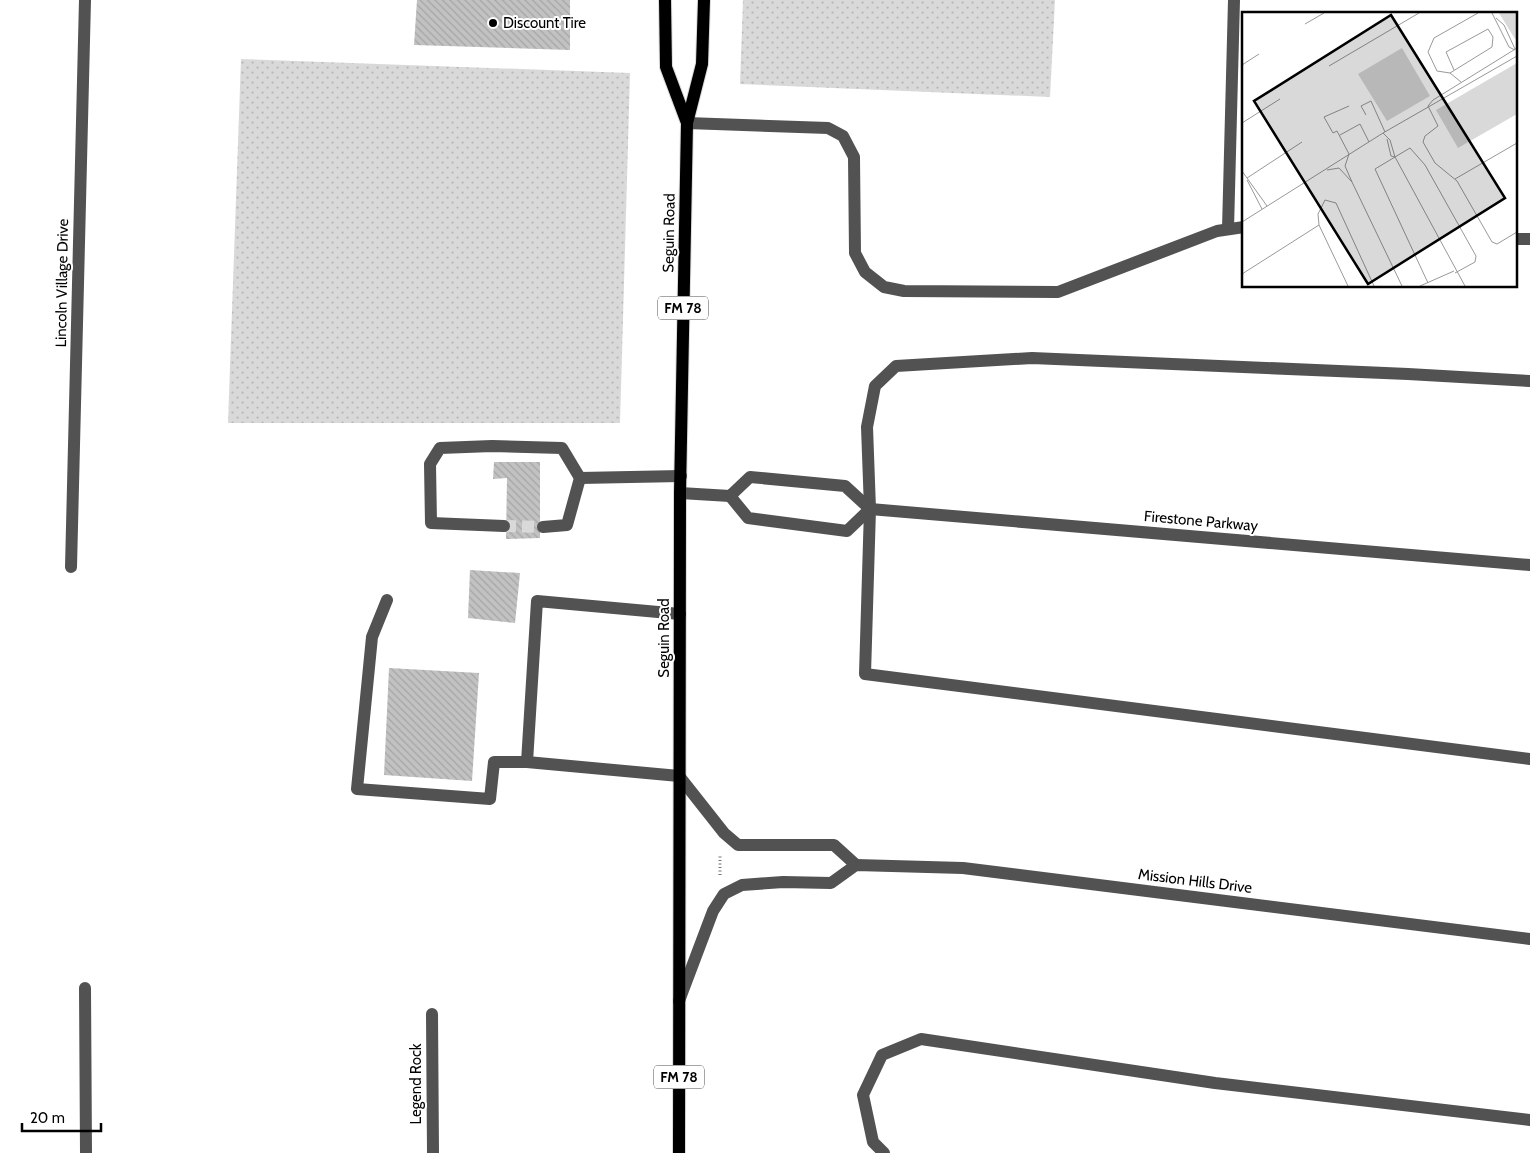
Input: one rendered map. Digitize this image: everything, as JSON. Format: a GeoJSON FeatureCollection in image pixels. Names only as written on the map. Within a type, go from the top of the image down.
{"type":"FeatureCollection","features":[{"type":"Feature","properties":{"kind":"main road","name":"Seguin Road"},"geometry":{"type":"LineString","coordinates":[[665,0],[666,67],[687,123]]}},
{"type":"Feature","properties":{"kind":"main road","name":"Seguin Road"},"geometry":{"type":"LineString","coordinates":[[679,1153],[680,493],[687,123],[702,64],[704,0]]}},
{"type":"Feature","properties":{"kind":"street","name":"Lincoln Village Drive"},"geometry":{"type":"LineString","coordinates":[[71,567],[85,0]]}},
{"type":"Feature","properties":{"kind":"street"},"geometry":{"type":"LineString","coordinates":[[1228,229],[1234,0]]}},
{"type":"Feature","properties":{"kind":"street"},"geometry":{"type":"LineString","coordinates":[[687,123],[828,128],[843,136],[854,157],[855,253],[865,272],[884,287],[898,290],[1058,292],[1217,231],[1242,227]]}},
{"type":"Feature","properties":{"kind":"street"},"geometry":{"type":"LineString","coordinates":[[1530,382],[1408,374],[1032,358],[896,366],[874,386],[867,427],[870,509],[864,674],[1530,759]]}},
{"type":"Feature","properties":{"kind":"street"},"geometry":{"type":"LineString","coordinates":[[504,526],[431,523],[430,464],[440,448],[484,446],[562,448],[580,478],[567,525],[543,527]]}},
{"type":"Feature","properties":{"kind":"street"},"geometry":{"type":"LineString","coordinates":[[580,478],[681,476]]}},
{"type":"Feature","properties":{"kind":"street"},"geometry":{"type":"LineString","coordinates":[[680,493],[730,496],[750,477],[845,486],[870,509]]}},
{"type":"Feature","properties":{"kind":"street"},"geometry":{"type":"LineString","coordinates":[[730,496],[748,518],[847,531],[870,509]]}},
{"type":"Feature","properties":{"kind":"street","name":"Firestone Parkway"},"geometry":{"type":"LineString","coordinates":[[870,509],[1530,565]]}},
{"type":"Feature","properties":{"kind":"street"},"geometry":{"type":"LineString","coordinates":[[387,600],[372,638],[357,789],[490,799],[494,762],[528,762],[679,776],[724,833],[738,845],[834,845],[856,865],[831,883],[783,882],[742,885],[724,894],[713,911],[679,1002]]}},
{"type":"Feature","properties":{"kind":"street"},"geometry":{"type":"LineString","coordinates":[[528,762],[537,601],[680,614]]}},
{"type":"Feature","properties":{"kind":"street","name":"Mission Hills Drive"},"geometry":{"type":"LineString","coordinates":[[856,865],[963,868],[1530,939]]}},
{"type":"Feature","properties":{"kind":"street"},"geometry":{"type":"LineString","coordinates":[[85,988],[86,1153]]}},
{"type":"Feature","properties":{"kind":"street","name":"Legend Rock"},"geometry":{"type":"LineString","coordinates":[[432,1014],[433,1153]]}},
{"type":"Feature","properties":{"kind":"street"},"geometry":{"type":"LineString","coordinates":[[884,1153],[873,1142],[863,1095],[882,1055],[921,1039],[1215,1083],[1530,1120]]}},
{"type":"Feature","properties":{"kind":"path"},"geometry":{"type":"LineString","coordinates":[[720,852],[720,880]]}},
{"type":"Feature","properties":{"kind":"shaded area"},"geometry":{"type":"Polygon","coordinates":[[[743,0],[1055,0],[1050,97],[740,84],[743,0]]]}},
{"type":"Feature","properties":{"kind":"shaded area"},"geometry":{"type":"Polygon","coordinates":[[[241,59],[630,73],[620,423],[228,423],[241,59]]]}},
{"type":"Feature","properties":{"kind":"building","name":"Discount Tire"},"geometry":{"type":"Polygon","coordinates":[[[417,0],[570,0],[570,50],[414,45],[417,0]]]}},
{"type":"Feature","properties":{"kind":"building"},"geometry":{"type":"Polygon","coordinates":[[[494,462],[540,462],[540,538],[506,539],[507,478],[493,479],[494,462]]]}},
{"type":"Feature","properties":{"kind":"building"},"geometry":{"type":"Polygon","coordinates":[[[470,570],[520,573],[515,623],[468,618],[470,570]]]}},
{"type":"Feature","properties":{"kind":"building"},"geometry":{"type":"Polygon","coordinates":[[[389,668],[479,673],[472,781],[384,775],[389,668]]]}},
{"type":"Feature","properties":{"kind":"tunnel"},"geometry":{"type":"LineString","coordinates":[[504,526],[543,527]]}},
{"type":"Feature","properties":{"kind":"place","name":"Discount Tire"},"geometry":{"type":"Point","coordinates":[493,23]}}]}
